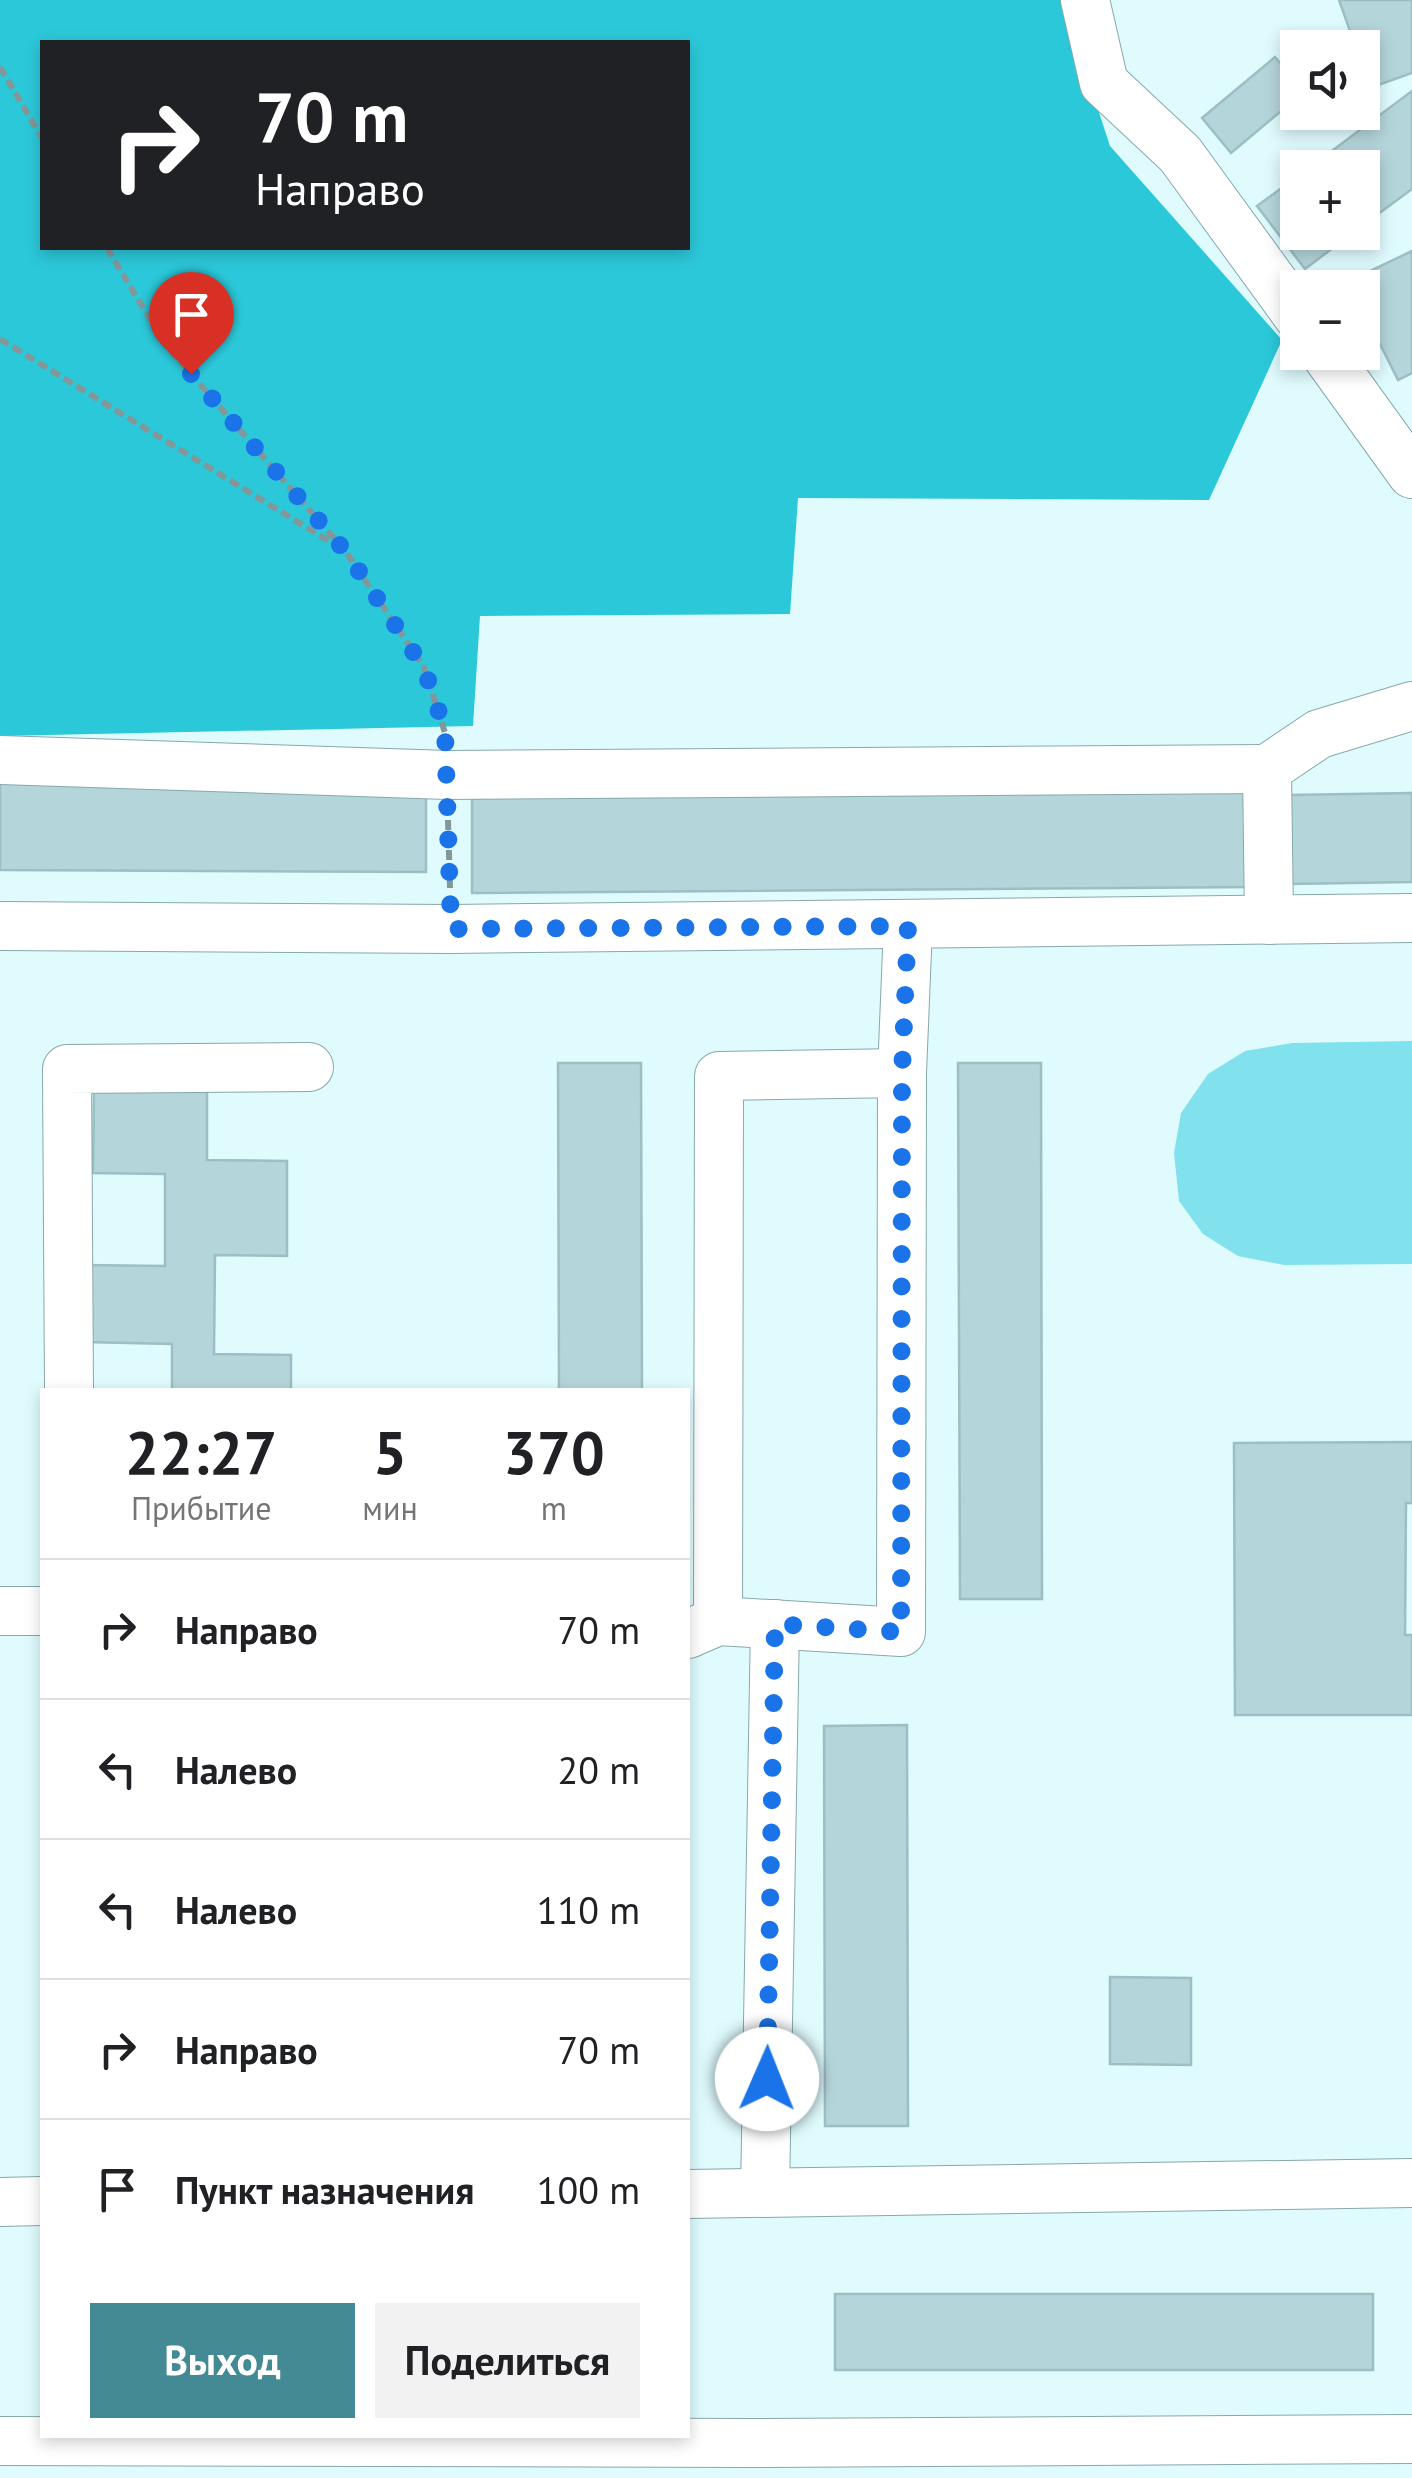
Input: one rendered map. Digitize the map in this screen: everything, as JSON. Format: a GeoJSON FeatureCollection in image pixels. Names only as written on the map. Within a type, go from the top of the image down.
{"type":"FeatureCollection","features":[{"type":"Feature","properties":{"kind":"street"},"geometry":{"type":"LineString","coordinates":[[1085,0],[1104,82],[1180,154],[1280,291]]}},
{"type":"Feature","properties":{"kind":"street"},"geometry":{"type":"LineString","coordinates":[[1337,370],[1412,474]]}},
{"type":"Feature","properties":{"kind":"street"},"geometry":{"type":"LineString","coordinates":[[0,760],[448,774],[1267,770],[1319,734],[1412,706]]}},
{"type":"Feature","properties":{"kind":"street"},"geometry":{"type":"LineString","coordinates":[[1267,770],[1269,920]]}},
{"type":"Feature","properties":{"kind":"street"},"geometry":{"type":"LineString","coordinates":[[0,926],[451,929],[1412,918]]}},
{"type":"Feature","properties":{"kind":"street"},"geometry":{"type":"LineString","coordinates":[[902,1073],[719,1076],[703,1627],[775,1624],[901,1632],[902,1073],[908,926]]}},
{"type":"Feature","properties":{"kind":"street"},"geometry":{"type":"LineString","coordinates":[[69,1388],[68,1069],[309,1067]]}},
{"type":"Feature","properties":{"kind":"street"},"geometry":{"type":"LineString","coordinates":[[0,1611],[40,1611]]}},
{"type":"Feature","properties":{"kind":"street"},"geometry":{"type":"LineString","coordinates":[[766,2192],[775,1624]]}},
{"type":"Feature","properties":{"kind":"street"},"geometry":{"type":"LineString","coordinates":[[690,2194],[1412,2183]]}},
{"type":"Feature","properties":{"kind":"street"},"geometry":{"type":"LineString","coordinates":[[0,2202],[40,2201]]}},
{"type":"Feature","properties":{"kind":"street"},"geometry":{"type":"LineString","coordinates":[[0,2441],[753,2460],[1412,2439]]}},
{"type":"Feature","properties":{"kind":"path"},"geometry":{"type":"LineString","coordinates":[[0,67],[40,135]]}},
{"type":"Feature","properties":{"kind":"path"},"geometry":{"type":"LineString","coordinates":[[109,250],[165,344],[346,552],[424,668],[445,730],[451,929]]}},
{"type":"Feature","properties":{"kind":"path"},"geometry":{"type":"LineString","coordinates":[[0,339],[346,552]]}},
{"type":"Feature","properties":{"kind":"shaded area"},"geometry":{"type":"Polygon","coordinates":[[[0,0],[1062,0],[1110,146],[1280,338],[1209,500],[798,498],[790,614],[480,616],[473,726],[0,736],[0,0]]]}},
{"type":"Feature","properties":{"kind":"shaded area"},"geometry":{"type":"Polygon","coordinates":[[[1412,1041],[1412,1264],[1284,1265],[1238,1256],[1203,1234],[1179,1201],[1174,1153],[1181,1113],[1208,1074],[1245,1051],[1292,1043],[1412,1041]]]}},
{"type":"Feature","properties":{"kind":"building"},"geometry":{"type":"Polygon","coordinates":[[[1339,0],[1412,0],[1412,73],[1380,84],[1380,30],[1350,30],[1339,0]]]}},
{"type":"Feature","properties":{"kind":"building"},"geometry":{"type":"Polygon","coordinates":[[[1275,57],[1280,63],[1280,112],[1231,153],[1202,118],[1275,57]]]}},
{"type":"Feature","properties":{"kind":"building"},"geometry":{"type":"Polygon","coordinates":[[[1412,91],[1412,189],[1380,213],[1380,150],[1333,150],[1360,130],[1380,130],[1380,115],[1412,91]]]}},
{"type":"Feature","properties":{"kind":"building"},"geometry":{"type":"Polygon","coordinates":[[[1280,189],[1280,236],[1257,206],[1280,189]]]}},
{"type":"Feature","properties":{"kind":"building"},"geometry":{"type":"Polygon","coordinates":[[[1291,250],[1330,250],[1305,269],[1291,250]]]}},
{"type":"Feature","properties":{"kind":"building"},"geometry":{"type":"Polygon","coordinates":[[[1412,251],[1412,373],[1398,380],[1380,344],[1380,270],[1372,270],[1412,251]]]}},
{"type":"Feature","properties":{"kind":"building"},"geometry":{"type":"Polygon","coordinates":[[[0,781],[426,782],[426,872],[0,870],[0,781]]]}},
{"type":"Feature","properties":{"kind":"building"},"geometry":{"type":"Polygon","coordinates":[[[1255,789],[1257,887],[472,893],[472,795],[1255,789]]]}},
{"type":"Feature","properties":{"kind":"building"},"geometry":{"type":"Polygon","coordinates":[[[1412,793],[1412,882],[1290,884],[1289,795],[1412,793]]]}},
{"type":"Feature","properties":{"kind":"building"},"geometry":{"type":"Polygon","coordinates":[[[558,1063],[641,1063],[642,1388],[559,1388],[558,1063]]]}},
{"type":"Feature","properties":{"kind":"building"},"geometry":{"type":"Polygon","coordinates":[[[958,1063],[1041,1063],[1042,1599],[960,1599],[958,1063]]]}},
{"type":"Feature","properties":{"kind":"building"},"geometry":{"type":"Polygon","coordinates":[[[94,1091],[207,1092],[207,1160],[287,1161],[287,1256],[215,1255],[214,1354],[291,1355],[291,1388],[172,1388],[172,1344],[85,1342],[85,1265],[165,1266],[165,1174],[93,1173],[94,1091]]]}},
{"type":"Feature","properties":{"kind":"building"},"geometry":{"type":"Polygon","coordinates":[[[1412,1442],[1412,1503],[1406,1503],[1405,1635],[1412,1635],[1412,1715],[1235,1715],[1234,1443],[1412,1442]]]}},
{"type":"Feature","properties":{"kind":"building"},"geometry":{"type":"Polygon","coordinates":[[[907,1725],[908,2126],[825,2126],[824,1726],[907,1725]]]}},
{"type":"Feature","properties":{"kind":"building"},"geometry":{"type":"Polygon","coordinates":[[[1110,1977],[1191,1978],[1191,2065],[1110,2064],[1110,1977]]]}},
{"type":"Feature","properties":{"kind":"building"},"geometry":{"type":"Polygon","coordinates":[[[835,2294],[1373,2294],[1373,2370],[835,2370],[835,2294]]]}},
{"type":"Feature","properties":{"kind":"route"},"geometry":{"type":"LineString","coordinates":[[191,374],[346,552],[424,668],[445,730],[451,929],[908,926],[902,1073],[901,1632],[775,1624],[767,2079]]}}]}
